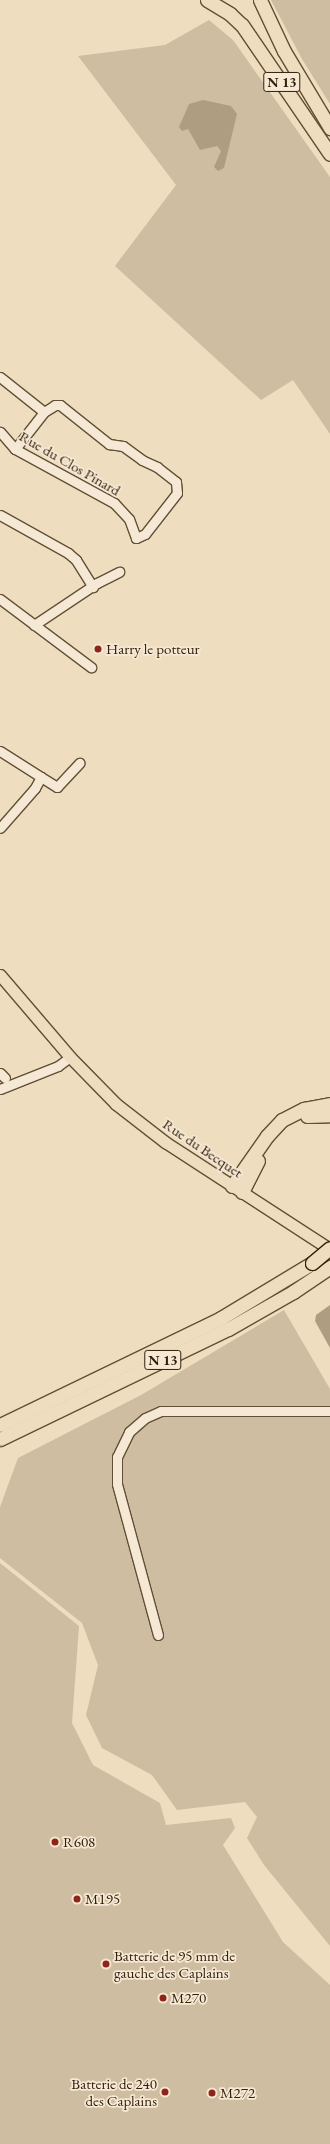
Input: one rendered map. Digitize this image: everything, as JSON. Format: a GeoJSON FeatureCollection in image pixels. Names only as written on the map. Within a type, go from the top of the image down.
{"type":"FeatureCollection","features":[{"type":"Feature","properties":{"kind":"highway","name":"N 13"},"geometry":{"type":"LineString","coordinates":[[207,0],[230,14],[242,25],[330,154]]}},
{"type":"Feature","properties":{"kind":"highway","name":"N 13"},"geometry":{"type":"LineString","coordinates":[[260,0],[284,51],[330,128]]}},
{"type":"Feature","properties":{"kind":"highway"},"geometry":{"type":"LineString","coordinates":[[237,1189],[267,1136],[282,1120],[304,1109],[330,1104]]}},
{"type":"Feature","properties":{"kind":"highway"},"geometry":{"type":"LineString","coordinates":[[237,1189],[273,1139],[285,1126],[301,1118],[316,1114],[330,1115]]}},
{"type":"Feature","properties":{"kind":"highway","name":"N 13"},"geometry":{"type":"LineString","coordinates":[[0,1425],[221,1318],[312,1262],[330,1249]]}},
{"type":"Feature","properties":{"kind":"highway","name":"N 13"},"geometry":{"type":"LineString","coordinates":[[0,1439],[228,1329],[326,1270]]}},
{"type":"Feature","properties":{"kind":"main road","name":"Rue du Becquet"},"geometry":{"type":"LineString","coordinates":[[0,975],[70,1057],[116,1104],[159,1138],[330,1249]]}},
{"type":"Feature","properties":{"kind":"street"},"geometry":{"type":"LineString","coordinates":[[0,377],[44,412],[15,449]]}},
{"type":"Feature","properties":{"kind":"street","name":"Rue du Clos Pinard"},"geometry":{"type":"LineString","coordinates":[[0,432],[15,449],[114,503],[129,519],[136,538],[146,534],[174,497],[178,489],[176,482],[157,467],[142,460],[123,446],[109,444],[60,405],[56,404],[44,412]]}},
{"type":"Feature","properties":{"kind":"street"},"geometry":{"type":"LineString","coordinates":[[0,515],[68,553],[76,560],[93,587]]}},
{"type":"Feature","properties":{"kind":"street"},"geometry":{"type":"LineString","coordinates":[[34,625],[119,572]]}},
{"type":"Feature","properties":{"kind":"street"},"geometry":{"type":"LineString","coordinates":[[0,599],[91,667]]}},
{"type":"Feature","properties":{"kind":"street"},"geometry":{"type":"LineString","coordinates":[[0,751],[57,787],[79,763]]}},
{"type":"Feature","properties":{"kind":"street"},"geometry":{"type":"LineString","coordinates":[[0,828],[35,788],[41,778]]}},
{"type":"Feature","properties":{"kind":"street"},"geometry":{"type":"LineString","coordinates":[[0,1089],[58,1066],[70,1057]]}},
{"type":"Feature","properties":{"kind":"street"},"geometry":{"type":"LineString","coordinates":[[158,1634],[117,1484],[117,1457],[129,1432],[145,1418],[161,1411],[330,1411]]}},
{"type":"Feature","properties":{"kind":"shaded area"},"geometry":{"type":"Polygon","coordinates":[[[271,0],[330,0],[330,104],[302,59],[271,0]]]}},
{"type":"Feature","properties":{"kind":"shaded area"},"geometry":{"type":"Polygon","coordinates":[[[209,20],[233,40],[330,177],[330,434],[293,380],[261,400],[115,266],[176,185],[78,56],[165,45],[209,20]]]}},
{"type":"Feature","properties":{"kind":"shaded area"},"geometry":{"type":"Polygon","coordinates":[[[203,100],[231,106],[237,114],[224,168],[218,171],[214,167],[221,151],[217,146],[200,150],[188,129],[182,131],[179,127],[189,104],[203,100]]]}},
{"type":"Feature","properties":{"kind":"shaded area"},"geometry":{"type":"Polygon","coordinates":[[[330,1305],[330,1348],[315,1321],[316,1315],[330,1305]]]}},
{"type":"Feature","properties":{"kind":"shaded area"},"geometry":{"type":"Polygon","coordinates":[[[284,1310],[330,1389],[330,1946],[264,1865],[247,1838],[257,1817],[245,1802],[177,1810],[152,1775],[102,1748],[86,1715],[98,1665],[82,1623],[0,1558],[0,1507],[18,1458],[141,1395],[284,1310]]]}},
{"type":"Feature","properties":{"kind":"shaded area"},"geometry":{"type":"Polygon","coordinates":[[[0,1563],[79,1626],[72,1723],[93,1765],[160,1803],[166,1825],[231,1818],[235,1828],[223,1845],[283,1942],[330,1985],[330,2144],[0,2144],[0,1563]]]}},
{"type":"Feature","properties":{"kind":"place","name":"Harry le potteur"},"geometry":{"type":"Point","coordinates":[98,649]}},
{"type":"Feature","properties":{"kind":"place","name":"R608"},"geometry":{"type":"Point","coordinates":[55,1842]}},
{"type":"Feature","properties":{"kind":"place","name":"M195"},"geometry":{"type":"Point","coordinates":[77,1899]}},
{"type":"Feature","properties":{"kind":"place","name":"Batterie de 95 mm de gauche des Caplains"},"geometry":{"type":"Point","coordinates":[106,1964]}},
{"type":"Feature","properties":{"kind":"place","name":"M270"},"geometry":{"type":"Point","coordinates":[163,1998]}},
{"type":"Feature","properties":{"kind":"place","name":"Batterie de 240 des Caplains"},"geometry":{"type":"Point","coordinates":[165,2092]}},
{"type":"Feature","properties":{"kind":"place","name":"M272"},"geometry":{"type":"Point","coordinates":[212,2093]}}]}
